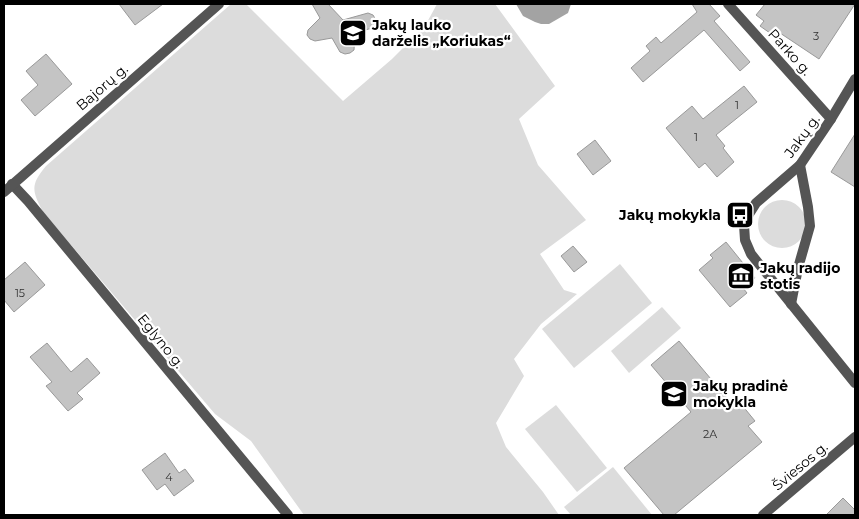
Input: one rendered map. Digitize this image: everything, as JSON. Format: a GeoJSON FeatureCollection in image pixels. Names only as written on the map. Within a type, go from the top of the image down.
{"type":"FeatureCollection","features":[{"type":"Feature","properties":{"kind":"street","name":"Bajorų g."},"geometry":{"type":"LineString","coordinates":[[4,192],[219,4]]}},
{"type":"Feature","properties":{"kind":"street","name":"Parko g."},"geometry":{"type":"LineString","coordinates":[[728,4],[831,119]]}},
{"type":"Feature","properties":{"kind":"street","name":"Jakų g."},"geometry":{"type":"LineString","coordinates":[[791,304],[751,254],[745,240],[744,225],[756,203],[800,165],[855,79]]}},
{"type":"Feature","properties":{"kind":"street"},"geometry":{"type":"LineString","coordinates":[[800,165],[810,226],[798,268],[791,304],[855,383]]}},
{"type":"Feature","properties":{"kind":"street","name":"Eglyno g."},"geometry":{"type":"LineString","coordinates":[[12,184],[288,515]]}},
{"type":"Feature","properties":{"kind":"street","name":"Šviesos g."},"geometry":{"type":"LineString","coordinates":[[763,515],[855,437]]}},
{"type":"Feature","properties":{"kind":"shaded area"},"geometry":{"type":"Polygon","coordinates":[[[231,4],[246,4],[343,101],[392,59],[425,26],[437,4],[495,4],[555,86],[519,119],[538,165],[586,220],[540,254],[564,290],[577,294],[541,324],[514,359],[524,376],[496,423],[506,447],[543,492],[559,515],[304,515],[251,441],[215,414],[43,212],[34,188],[37,178],[46,166],[231,4]]]}},
{"type":"Feature","properties":{"kind":"shaded area"},"geometry":{"type":"Polygon","coordinates":[[[516,4],[571,4],[568,13],[549,24],[541,24],[523,16],[516,4]]]}},
{"type":"Feature","properties":{"kind":"shaded area"},"geometry":{"type":"Polygon","coordinates":[[[782,200],[791,202],[799,207],[804,215],[806,224],[804,233],[799,241],[791,246],[782,248],[773,246],[765,241],[760,233],[758,224],[760,215],[765,207],[773,202],[782,200]]]}},
{"type":"Feature","properties":{"kind":"shaded area"},"geometry":{"type":"Polygon","coordinates":[[[620,264],[652,303],[574,368],[542,329],[620,264]]]}},
{"type":"Feature","properties":{"kind":"shaded area"},"geometry":{"type":"Polygon","coordinates":[[[662,307],[681,328],[629,373],[611,351],[662,307]]]}},
{"type":"Feature","properties":{"kind":"shaded area"},"geometry":{"type":"Polygon","coordinates":[[[556,405],[607,468],[577,492],[525,429],[556,405]]]}},
{"type":"Feature","properties":{"kind":"shaded area"},"geometry":{"type":"Polygon","coordinates":[[[613,467],[652,515],[571,515],[564,507],[613,467]]]}},
{"type":"Feature","properties":{"kind":"building"},"geometry":{"type":"Polygon","coordinates":[[[119,4],[163,4],[135,25],[119,4]]]}},
{"type":"Feature","properties":{"kind":"building"},"geometry":{"type":"Polygon","coordinates":[[[312,4],[328,4],[343,20],[368,13],[373,15],[376,20],[375,25],[372,28],[355,33],[354,50],[345,54],[340,52],[332,38],[315,41],[307,35],[308,30],[320,18],[312,4]]]}},
{"type":"Feature","properties":{"kind":"building"},"geometry":{"type":"Polygon","coordinates":[[[692,4],[709,4],[720,16],[714,21],[750,62],[740,71],[704,30],[643,82],[631,68],[650,51],[646,46],[656,37],[661,43],[697,12],[692,4]]]}},
{"type":"Feature","properties":{"kind":"building"},"geometry":{"type":"Polygon","coordinates":[[[765,4],[855,4],[819,59],[780,33],[777,38],[760,26],[764,21],[756,15],[765,4]]]}},
{"type":"Feature","properties":{"kind":"building"},"geometry":{"type":"Polygon","coordinates":[[[46,54],[72,84],[35,116],[21,100],[38,85],[26,71],[46,54]]]}},
{"type":"Feature","properties":{"kind":"building"},"geometry":{"type":"Polygon","coordinates":[[[744,86],[757,102],[716,135],[734,162],[717,177],[705,163],[699,168],[666,128],[692,106],[703,119],[744,86]]]}},
{"type":"Feature","properties":{"kind":"building"},"geometry":{"type":"Polygon","coordinates":[[[855,134],[855,187],[831,172],[855,134]]]}},
{"type":"Feature","properties":{"kind":"building"},"geometry":{"type":"Polygon","coordinates":[[[595,140],[611,161],[593,175],[577,154],[595,140]]]}},
{"type":"Feature","properties":{"kind":"building"},"geometry":{"type":"Polygon","coordinates":[[[726,242],[755,278],[743,288],[747,293],[730,307],[699,270],[713,258],[710,255],[726,242]]]}},
{"type":"Feature","properties":{"kind":"building"},"geometry":{"type":"Polygon","coordinates":[[[573,246],[587,262],[574,272],[561,256],[573,246]]]}},
{"type":"Feature","properties":{"kind":"building"},"geometry":{"type":"Polygon","coordinates":[[[25,262],[45,285],[14,312],[4,300],[4,280],[25,262]]]}},
{"type":"Feature","properties":{"kind":"building"},"geometry":{"type":"Polygon","coordinates":[[[679,341],[732,404],[737,399],[755,421],[748,426],[762,442],[674,515],[664,515],[624,468],[691,412],[651,365],[679,341]]]}},
{"type":"Feature","properties":{"kind":"building"},"geometry":{"type":"Polygon","coordinates":[[[47,343],[71,372],[87,358],[100,373],[77,393],[83,399],[68,411],[46,386],[52,382],[30,357],[47,343]]]}},
{"type":"Feature","properties":{"kind":"building"},"geometry":{"type":"Polygon","coordinates":[[[165,453],[179,473],[185,469],[194,481],[174,496],[165,484],[157,490],[142,470],[165,453]]]}},
{"type":"Feature","properties":{"kind":"building"},"geometry":{"type":"Polygon","coordinates":[[[843,498],[855,510],[855,515],[826,515],[843,498]]]}},
{"type":"Feature","properties":{"kind":"place","name":"Jakų lauko darželis „Koriukas“"},"geometry":{"type":"Point","coordinates":[353,33]}},
{"type":"Feature","properties":{"kind":"place","name":"Jakų mokykla"},"geometry":{"type":"Point","coordinates":[740,215]}},
{"type":"Feature","properties":{"kind":"place","name":"Jakų radijo stotis"},"geometry":{"type":"Point","coordinates":[741,276]}},
{"type":"Feature","properties":{"kind":"place","name":"Jakų pradinė mokykla"},"geometry":{"type":"Point","coordinates":[674,394]}}]}
